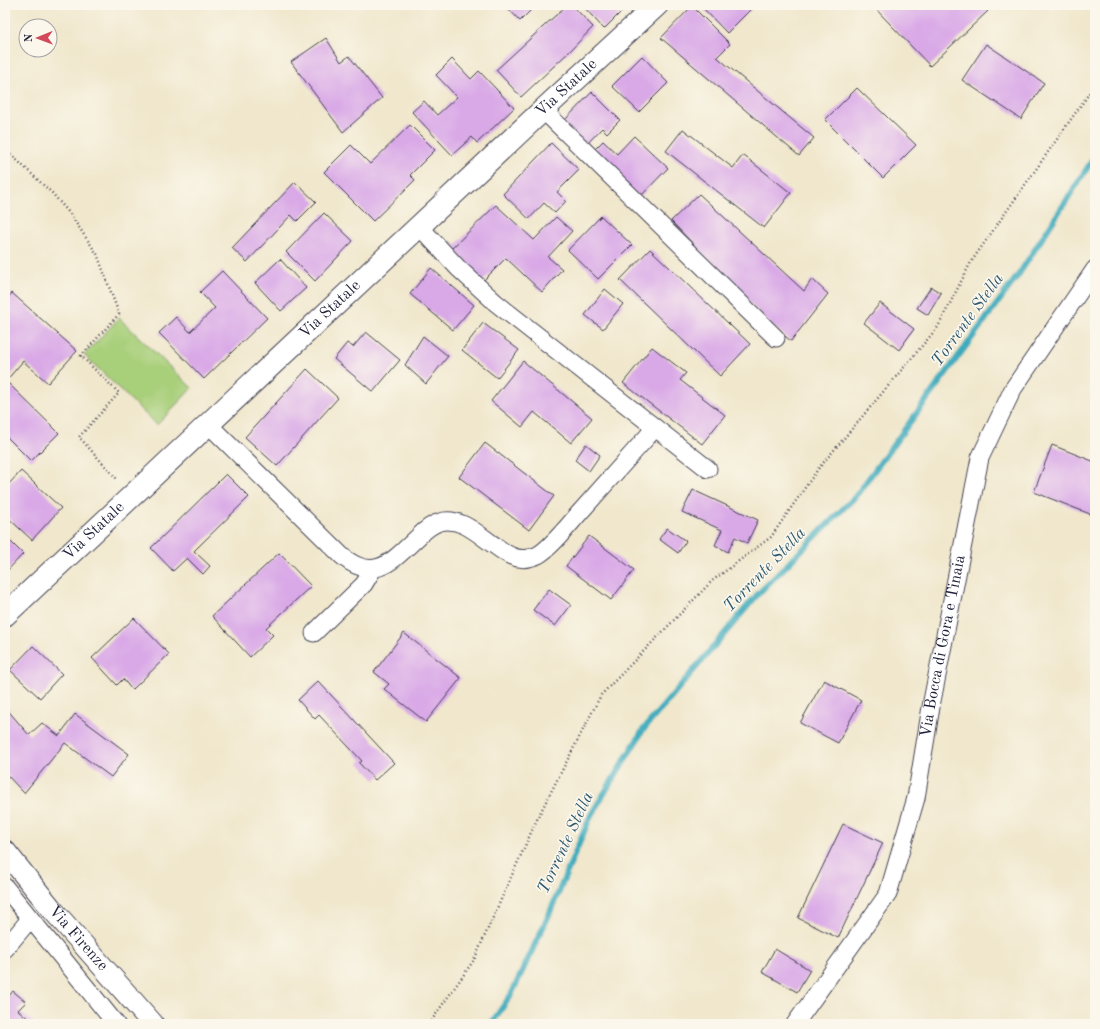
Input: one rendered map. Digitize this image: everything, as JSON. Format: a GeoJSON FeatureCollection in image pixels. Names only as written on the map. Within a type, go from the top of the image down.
{"type":"FeatureCollection","features":[{"type":"Feature","properties":{"kind":"main road","name":"Via Statale"},"geometry":{"type":"LineString","coordinates":[[5,616],[542,110],[657,5]]}},
{"type":"Feature","properties":{"kind":"street"},"geometry":{"type":"LineString","coordinates":[[542,110],[776,338]]}},
{"type":"Feature","properties":{"kind":"street"},"geometry":{"type":"LineString","coordinates":[[419,226],[458,268],[496,303],[708,469]]}},
{"type":"Feature","properties":{"kind":"street","name":"Via Bocca di Gora e Tinaia"},"geometry":{"type":"LineString","coordinates":[[795,1024],[888,894],[916,798],[932,701],[980,458],[1013,389],[1095,269]]}},
{"type":"Feature","properties":{"kind":"street"},"geometry":{"type":"LineString","coordinates":[[208,424],[342,556],[364,569],[373,569],[388,564],[424,531],[445,520],[454,521],[466,526],[511,557],[528,558],[537,556],[567,527],[655,428]]}},
{"type":"Feature","properties":{"kind":"street"},"geometry":{"type":"LineString","coordinates":[[314,633],[364,584],[373,569]]}},
{"type":"Feature","properties":{"kind":"street","name":"Via Firenze"},"geometry":{"type":"LineString","coordinates":[[5,851],[51,908],[152,1024]]}},
{"type":"Feature","properties":{"kind":"street"},"geometry":{"type":"LineString","coordinates":[[5,887],[116,1024]]}},
{"type":"Feature","properties":{"kind":"street"},"geometry":{"type":"LineString","coordinates":[[5,949],[30,919]]}},
{"type":"Feature","properties":{"kind":"path"},"geometry":{"type":"LineString","coordinates":[[429,1024],[474,960],[538,817],[601,696],[712,581],[771,537],[818,470],[938,327],[971,262],[1095,85]]}},
{"type":"Feature","properties":{"kind":"path"},"geometry":{"type":"LineString","coordinates":[[5,149],[52,193],[70,214],[97,254],[119,314],[81,356],[119,393],[79,437],[132,496]]}},
{"type":"Feature","properties":{"kind":"green space"},"geometry":{"type":"Polygon","coordinates":[[[119,318],[192,388],[157,425],[84,355],[119,318]]]}},
{"type":"Feature","properties":{"kind":"building"},"geometry":{"type":"Polygon","coordinates":[[[505,5],[526,5],[531,10],[520,21],[505,5]]]}},
{"type":"Feature","properties":{"kind":"building"},"geometry":{"type":"Polygon","coordinates":[[[567,5],[572,5],[593,27],[521,97],[496,70],[567,5]]]}},
{"type":"Feature","properties":{"kind":"building"},"geometry":{"type":"Polygon","coordinates":[[[582,5],[628,5],[604,29],[582,5]]]}},
{"type":"Feature","properties":{"kind":"building"},"geometry":{"type":"Polygon","coordinates":[[[700,5],[755,5],[727,33],[700,5]]]}},
{"type":"Feature","properties":{"kind":"building"},"geometry":{"type":"Polygon","coordinates":[[[872,5],[982,5],[988,11],[930,66],[872,5]]]}},
{"type":"Feature","properties":{"kind":"building"},"geometry":{"type":"Polygon","coordinates":[[[692,6],[730,44],[717,57],[814,138],[799,156],[661,38],[692,6]]]}},
{"type":"Feature","properties":{"kind":"building"},"geometry":{"type":"Polygon","coordinates":[[[326,38],[341,62],[349,56],[382,98],[343,132],[291,62],[326,38]]]}},
{"type":"Feature","properties":{"kind":"building"},"geometry":{"type":"Polygon","coordinates":[[[986,44],[1044,83],[1021,119],[962,80],[986,44]]]}},
{"type":"Feature","properties":{"kind":"building"},"geometry":{"type":"Polygon","coordinates":[[[642,56],[668,83],[639,112],[612,86],[642,56]]]}},
{"type":"Feature","properties":{"kind":"building"},"geometry":{"type":"Polygon","coordinates":[[[452,59],[471,79],[479,71],[514,108],[477,143],[472,137],[452,155],[412,112],[424,101],[437,115],[457,97],[436,75],[452,59]]]}},
{"type":"Feature","properties":{"kind":"building"},"geometry":{"type":"Polygon","coordinates":[[[857,88],[916,145],[883,178],[825,120],[857,88]]]}},
{"type":"Feature","properties":{"kind":"building"},"geometry":{"type":"Polygon","coordinates":[[[592,92],[620,120],[607,133],[602,128],[585,146],[562,123],[592,92]]]}},
{"type":"Feature","properties":{"kind":"building"},"geometry":{"type":"Polygon","coordinates":[[[410,125],[435,150],[410,175],[415,180],[373,221],[324,172],[351,145],[370,164],[410,125]]]}},
{"type":"Feature","properties":{"kind":"building"},"geometry":{"type":"Polygon","coordinates":[[[683,129],[733,168],[743,155],[791,193],[764,228],[666,151],[683,129]]]}},
{"type":"Feature","properties":{"kind":"building"},"geometry":{"type":"Polygon","coordinates":[[[634,136],[668,168],[639,198],[591,153],[603,141],[617,154],[634,136]]]}},
{"type":"Feature","properties":{"kind":"building"},"geometry":{"type":"Polygon","coordinates":[[[551,143],[579,170],[557,192],[566,201],[555,213],[544,203],[529,219],[503,194],[551,143]]]}},
{"type":"Feature","properties":{"kind":"building"},"geometry":{"type":"Polygon","coordinates":[[[295,182],[316,202],[297,221],[291,215],[247,262],[232,248],[295,182]]]}},
{"type":"Feature","properties":{"kind":"building"},"geometry":{"type":"Polygon","coordinates":[[[699,194],[804,291],[812,279],[828,294],[791,341],[769,323],[671,221],[699,194]]]}},
{"type":"Feature","properties":{"kind":"building"},"geometry":{"type":"Polygon","coordinates":[[[496,205],[534,240],[556,217],[572,231],[548,257],[562,269],[542,292],[506,258],[480,284],[449,251],[496,205]]]}},
{"type":"Feature","properties":{"kind":"building"},"geometry":{"type":"Polygon","coordinates":[[[324,213],[353,241],[315,281],[286,252],[324,213]]]}},
{"type":"Feature","properties":{"kind":"building"},"geometry":{"type":"Polygon","coordinates":[[[601,216],[632,245],[598,279],[568,250],[601,216]]]}},
{"type":"Feature","properties":{"kind":"building"},"geometry":{"type":"Polygon","coordinates":[[[650,249],[750,344],[720,376],[620,280],[650,249]]]}},
{"type":"Feature","properties":{"kind":"building"},"geometry":{"type":"Polygon","coordinates":[[[280,259],[306,288],[281,311],[255,283],[280,259]]]}},
{"type":"Feature","properties":{"kind":"building"},"geometry":{"type":"Polygon","coordinates":[[[431,268],[474,305],[453,330],[410,294],[431,268]]]}},
{"type":"Feature","properties":{"kind":"building"},"geometry":{"type":"Polygon","coordinates":[[[222,271],[267,318],[204,379],[159,333],[176,317],[190,332],[215,308],[200,292],[222,271]]]}},
{"type":"Feature","properties":{"kind":"building"},"geometry":{"type":"Polygon","coordinates":[[[931,287],[941,293],[928,315],[917,308],[931,287]]]}},
{"type":"Feature","properties":{"kind":"building"},"geometry":{"type":"Polygon","coordinates":[[[605,289],[623,304],[603,329],[585,315],[605,289]]]}},
{"type":"Feature","properties":{"kind":"building"},"geometry":{"type":"Polygon","coordinates":[[[12,293],[77,351],[48,383],[23,361],[6,381],[59,433],[31,461],[5,435],[5,301],[12,293]]]}},
{"type":"Feature","properties":{"kind":"building"},"geometry":{"type":"Polygon","coordinates":[[[880,303],[914,329],[899,350],[864,323],[880,303]]]}},
{"type":"Feature","properties":{"kind":"building"},"geometry":{"type":"Polygon","coordinates":[[[483,323],[519,350],[497,378],[462,350],[483,323]]]}},
{"type":"Feature","properties":{"kind":"building"},"geometry":{"type":"Polygon","coordinates":[[[366,332],[400,360],[373,392],[334,359],[347,343],[353,347],[366,332]]]}},
{"type":"Feature","properties":{"kind":"building"},"geometry":{"type":"Polygon","coordinates":[[[423,336],[448,356],[426,384],[405,365],[423,336]]]}},
{"type":"Feature","properties":{"kind":"building"},"geometry":{"type":"Polygon","coordinates":[[[652,347],[686,373],[680,380],[725,415],[702,444],[623,383],[652,347]]]}},
{"type":"Feature","properties":{"kind":"building"},"geometry":{"type":"Polygon","coordinates":[[[523,361],[592,418],[571,443],[534,412],[522,427],[491,401],[523,361]]]}},
{"type":"Feature","properties":{"kind":"building"},"geometry":{"type":"Polygon","coordinates":[[[307,369],[338,398],[277,466],[245,437],[307,369]]]}},
{"type":"Feature","properties":{"kind":"building"},"geometry":{"type":"Polygon","coordinates":[[[485,443],[554,496],[529,530],[459,477],[485,443]]]}},
{"type":"Feature","properties":{"kind":"building"},"geometry":{"type":"Polygon","coordinates":[[[586,444],[600,455],[589,471],[575,460],[586,444]]]}},
{"type":"Feature","properties":{"kind":"building"},"geometry":{"type":"Polygon","coordinates":[[[1052,445],[1095,462],[1095,516],[1034,492],[1052,445]]]}},
{"type":"Feature","properties":{"kind":"building"},"geometry":{"type":"Polygon","coordinates":[[[21,471],[61,508],[32,540],[5,515],[5,488],[21,471]]]}},
{"type":"Feature","properties":{"kind":"building"},"geometry":{"type":"Polygon","coordinates":[[[226,474],[249,497],[194,551],[210,566],[203,574],[187,558],[173,571],[151,548],[226,474]]]}},
{"type":"Feature","properties":{"kind":"building"},"geometry":{"type":"Polygon","coordinates":[[[693,490],[758,520],[747,543],[735,537],[728,552],[715,545],[722,530],[682,512],[693,490]]]}},
{"type":"Feature","properties":{"kind":"building"},"geometry":{"type":"Polygon","coordinates":[[[667,528],[686,541],[678,553],[659,539],[667,528]]]}},
{"type":"Feature","properties":{"kind":"building"},"geometry":{"type":"Polygon","coordinates":[[[5,536],[23,554],[5,573],[5,536]]]}},
{"type":"Feature","properties":{"kind":"building"},"geometry":{"type":"Polygon","coordinates":[[[589,536],[634,570],[611,600],[566,566],[589,536]]]}},
{"type":"Feature","properties":{"kind":"building"},"geometry":{"type":"Polygon","coordinates":[[[279,553],[311,586],[266,628],[273,635],[250,657],[212,616],[279,553]]]}},
{"type":"Feature","properties":{"kind":"building"},"geometry":{"type":"Polygon","coordinates":[[[549,589],[571,605],[555,626],[533,610],[549,589]]]}},
{"type":"Feature","properties":{"kind":"building"},"geometry":{"type":"Polygon","coordinates":[[[134,618],[169,654],[132,690],[123,679],[117,685],[92,658],[134,618]]]}},
{"type":"Feature","properties":{"kind":"building"},"geometry":{"type":"Polygon","coordinates":[[[404,633],[461,678],[426,722],[384,689],[389,684],[374,672],[404,633]]]}},
{"type":"Feature","properties":{"kind":"building"},"geometry":{"type":"Polygon","coordinates":[[[33,646],[62,674],[40,698],[10,670],[33,646]]]}},
{"type":"Feature","properties":{"kind":"building"},"geometry":{"type":"Polygon","coordinates":[[[824,680],[861,700],[838,743],[800,723],[824,680]]]}},
{"type":"Feature","properties":{"kind":"building"},"geometry":{"type":"Polygon","coordinates":[[[318,681],[394,763],[375,780],[359,763],[362,761],[319,715],[315,719],[298,700],[318,681]]]}},
{"type":"Feature","properties":{"kind":"building"},"geometry":{"type":"Polygon","coordinates":[[[5,707],[29,735],[42,723],[59,736],[75,714],[129,754],[111,777],[65,743],[24,793],[5,773],[5,707]]]}},
{"type":"Feature","properties":{"kind":"building"},"geometry":{"type":"Polygon","coordinates":[[[843,824],[883,843],[838,938],[798,918],[843,824]]]}},
{"type":"Feature","properties":{"kind":"building"},"geometry":{"type":"Polygon","coordinates":[[[775,949],[810,970],[797,992],[762,972],[775,949]]]}},
{"type":"Feature","properties":{"kind":"building"},"geometry":{"type":"Polygon","coordinates":[[[13,991],[26,1002],[18,1010],[35,1024],[5,1024],[5,1001],[13,991]]]}},
{"type":"Feature","properties":{"kind":"waterway","name":"Torrente Stella"},"geometry":{"type":"LineString","coordinates":[[491,1024],[511,995],[548,917],[591,815],[643,730],[758,594],[855,497],[1019,274],[1095,156]]}}]}
